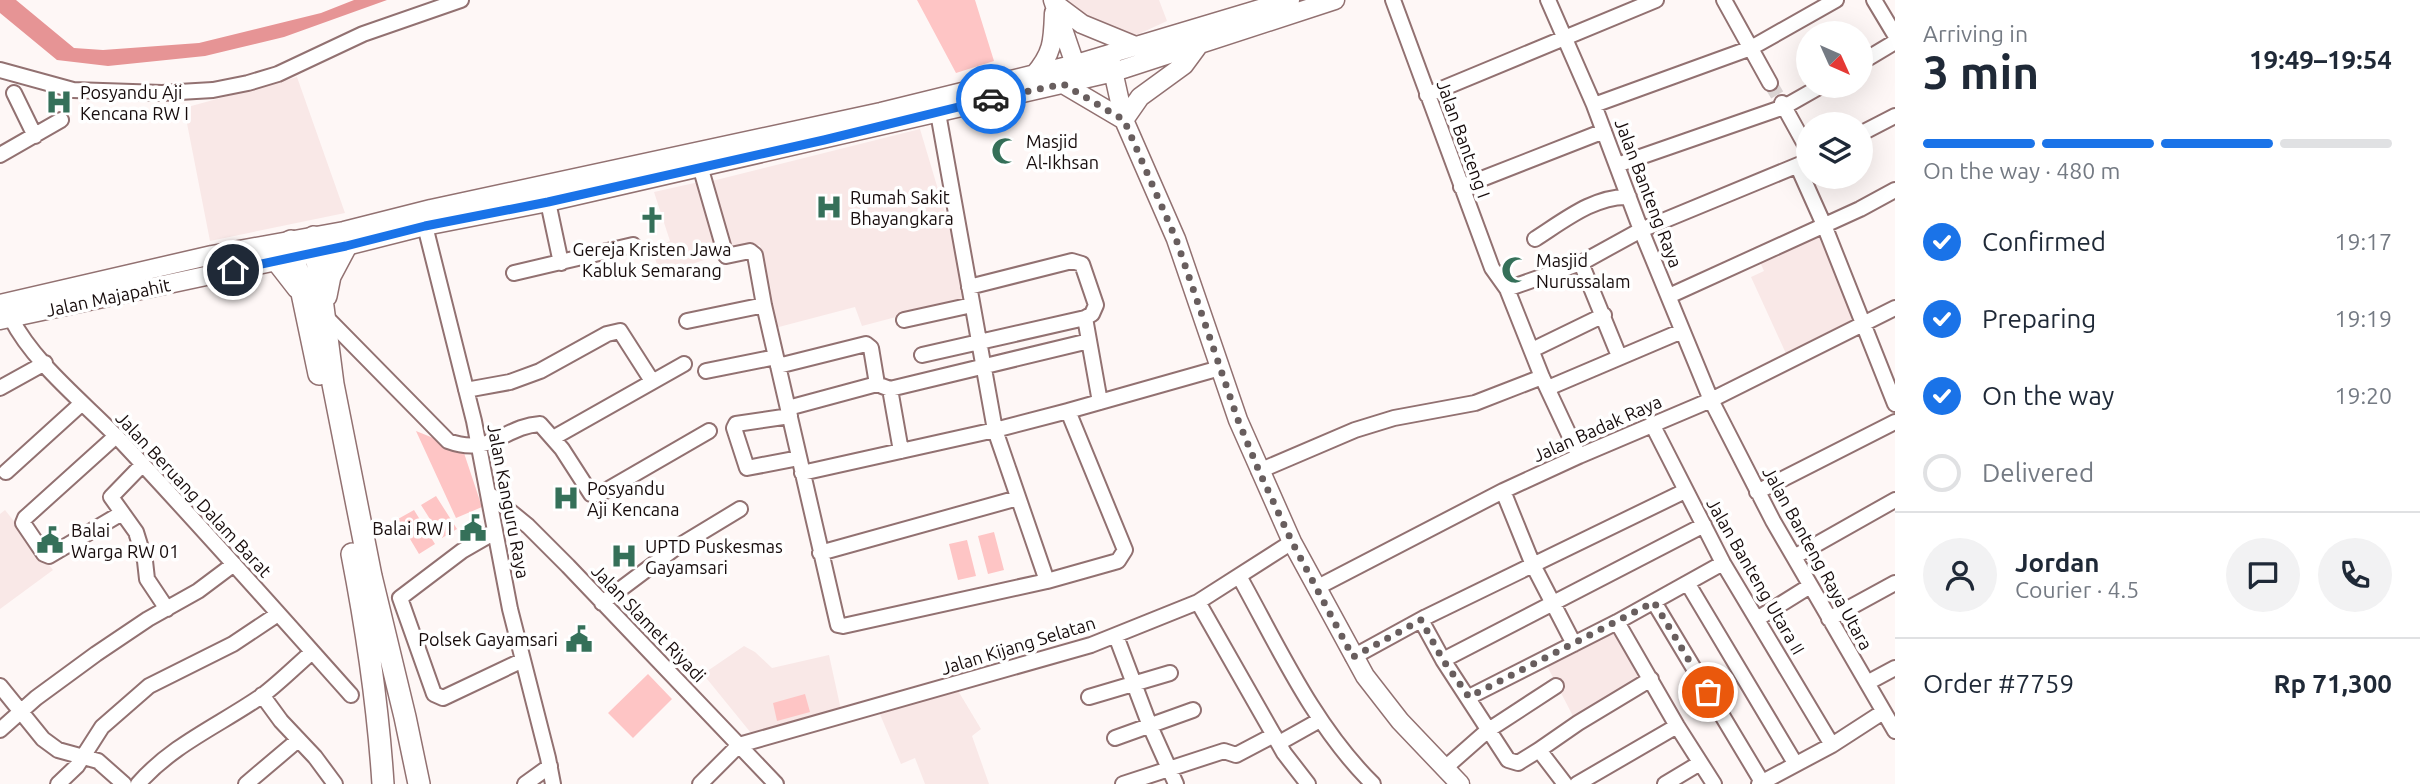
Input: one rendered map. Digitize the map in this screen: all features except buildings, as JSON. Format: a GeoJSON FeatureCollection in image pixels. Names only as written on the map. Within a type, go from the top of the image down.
{"type":"FeatureCollection","features":[{"type":"Feature","properties":{"kind":"highway"},"geometry":{"type":"LineString","coordinates":[[315,245],[318,309],[371,656],[379,718],[383,784]]}},
{"type":"Feature","properties":{"kind":"highway"},"geometry":{"type":"LineString","coordinates":[[318,309],[330,276],[346,246]]}},
{"type":"Feature","properties":{"kind":"highway"},"geometry":{"type":"LineString","coordinates":[[288,253],[318,309],[371,576],[419,784]]}},
{"type":"Feature","properties":{"kind":"highway"},"geometry":{"type":"LineString","coordinates":[[405,717],[430,784]]}},
{"type":"Feature","properties":{"kind":"highway"},"geometry":{"type":"LineString","coordinates":[[379,718],[394,784]]}},
{"type":"Feature","properties":{"kind":"main road","name":"Jalan Majapahit"},"geometry":{"type":"LineString","coordinates":[[1112,64],[1138,47],[1270,3],[1290,0]]}},
{"type":"Feature","properties":{"kind":"main road","name":"Jalan Majapahit"},"geometry":{"type":"LineString","coordinates":[[4,314],[212,255],[288,253],[431,209],[820,133],[937,113],[1112,64],[1198,46],[1335,0]]}},
{"type":"Feature","properties":{"kind":"main road"},"geometry":{"type":"LineString","coordinates":[[1054,1],[1073,76],[1124,120]]}},
{"type":"Feature","properties":{"kind":"main road"},"geometry":{"type":"LineString","coordinates":[[1054,1],[1082,24],[1138,47]]}},
{"type":"Feature","properties":{"kind":"main road"},"geometry":{"type":"LineString","coordinates":[[1034,75],[1046,61],[1053,44],[1054,1]]}},
{"type":"Feature","properties":{"kind":"main road"},"geometry":{"type":"LineString","coordinates":[[1124,120],[1140,97],[1184,65],[1198,46]]}},
{"type":"Feature","properties":{"kind":"main road"},"geometry":{"type":"LineString","coordinates":[[1112,64],[1124,120],[1176,239],[1238,420],[1292,542],[1365,676],[1400,721],[1460,784]]}},
{"type":"Feature","properties":{"kind":"main road","name":"Jalan Majapahit"},"geometry":{"type":"LineString","coordinates":[[315,245],[346,246],[425,226],[548,202],[700,166],[1034,75],[1073,76]]}},
{"type":"Feature","properties":{"kind":"street"},"geometry":{"type":"LineString","coordinates":[[0,70],[73,90],[162,93],[213,90],[278,74],[363,34],[461,0]]}},
{"type":"Feature","properties":{"kind":"street","name":"Jalan Banteng I"},"geometry":{"type":"LineString","coordinates":[[1393,0],[1492,268],[1507,289],[1579,456]]}},
{"type":"Feature","properties":{"kind":"street","name":"Jalan Banteng Raya"},"geometry":{"type":"LineString","coordinates":[[1548,0],[1594,105],[1641,230],[1711,400]]}},
{"type":"Feature","properties":{"kind":"street"},"geometry":{"type":"LineString","coordinates":[[1427,95],[1656,0]]}},
{"type":"Feature","properties":{"kind":"street"},"geometry":{"type":"LineString","coordinates":[[1724,0],[1770,83]]}},
{"type":"Feature","properties":{"kind":"street"},"geometry":{"type":"LineString","coordinates":[[1594,105],[1751,48],[1836,0]]}},
{"type":"Feature","properties":{"kind":"street"},"geometry":{"type":"LineString","coordinates":[[1874,0],[1895,35]]}},
{"type":"Feature","properties":{"kind":"street"},"geometry":{"type":"LineString","coordinates":[[1873,55],[1895,42]]}},
{"type":"Feature","properties":{"kind":"street"},"geometry":{"type":"LineString","coordinates":[[14,93],[35,136]]}},
{"type":"Feature","properties":{"kind":"street"},"geometry":{"type":"LineString","coordinates":[[1617,164],[1797,98]]}},
{"type":"Feature","properties":{"kind":"street"},"geometry":{"type":"LineString","coordinates":[[1783,105],[1796,128]]}},
{"type":"Feature","properties":{"kind":"street"},"geometry":{"type":"LineString","coordinates":[[937,113],[995,430],[1048,581]]}},
{"type":"Feature","properties":{"kind":"street"},"geometry":{"type":"LineString","coordinates":[[1873,127],[1895,116]]}},
{"type":"Feature","properties":{"kind":"street"},"geometry":{"type":"LineString","coordinates":[[0,155],[61,120]]}},
{"type":"Feature","properties":{"kind":"street"},"geometry":{"type":"LineString","coordinates":[[1461,187],[1604,131]]}},
{"type":"Feature","properties":{"kind":"street"},"geometry":{"type":"LineString","coordinates":[[700,166],[726,256],[752,251],[755,255],[764,305],[838,625],[1048,581],[1118,561],[1125,550],[1068,411]]}},
{"type":"Feature","properties":{"kind":"street"},"geometry":{"type":"LineString","coordinates":[[1507,289],[1581,263],[1641,230],[1796,167]]}},
{"type":"Feature","properties":{"kind":"street"},"geometry":{"type":"LineString","coordinates":[[1812,189],[1895,404]]}},
{"type":"Feature","properties":{"kind":"street"},"geometry":{"type":"LineString","coordinates":[[1668,296],[1895,190]]}},
{"type":"Feature","properties":{"kind":"street"},"geometry":{"type":"LineString","coordinates":[[1535,239],[1580,211],[1604,201],[1629,197]]}},
{"type":"Feature","properties":{"kind":"street"},"geometry":{"type":"LineString","coordinates":[[548,202],[561,263]]}},
{"type":"Feature","properties":{"kind":"street","name":"Jalan Kanguru Raya"},"geometry":{"type":"LineString","coordinates":[[425,226],[479,446],[510,609],[553,784]]}},
{"type":"Feature","properties":{"kind":"street"},"geometry":{"type":"LineString","coordinates":[[514,273],[633,245]]}},
{"type":"Feature","properties":{"kind":"street"},"geometry":{"type":"LineString","coordinates":[[922,355],[1085,318],[1092,314],[1096,304],[1082,264],[1072,261],[969,287]]}},
{"type":"Feature","properties":{"kind":"street"},"geometry":{"type":"LineString","coordinates":[[1581,263],[1619,356]]}},
{"type":"Feature","properties":{"kind":"street"},"geometry":{"type":"LineString","coordinates":[[904,320],[972,304]]}},
{"type":"Feature","properties":{"kind":"street"},"geometry":{"type":"LineString","coordinates":[[687,321],[764,305]]}},
{"type":"Feature","properties":{"kind":"street","name":"Jalan Badak Raya"},"geometry":{"type":"LineString","coordinates":[[1316,588],[1503,491],[1711,400],[1895,308]]}},
{"type":"Feature","properties":{"kind":"street"},"geometry":{"type":"LineString","coordinates":[[318,309],[447,441],[461,446],[479,446],[536,423],[545,427],[594,495],[709,431]]}},
{"type":"Feature","properties":{"kind":"street","name":"Jalan Beruang Dalam Barat"},"geometry":{"type":"LineString","coordinates":[[4,314],[81,404],[143,464],[351,695]]}},
{"type":"Feature","properties":{"kind":"street"},"geometry":{"type":"LineString","coordinates":[[1532,349],[1604,315]]}},
{"type":"Feature","properties":{"kind":"street"},"geometry":{"type":"LineString","coordinates":[[1085,318],[1100,402]]}},
{"type":"Feature","properties":{"kind":"street"},"geometry":{"type":"LineString","coordinates":[[466,390],[510,382],[540,371],[617,331],[621,331],[652,381]]}},
{"type":"Feature","properties":{"kind":"street"},"geometry":{"type":"LineString","coordinates":[[1259,471],[1355,430],[1394,418],[1475,403],[1545,382],[1682,331]]}},
{"type":"Feature","properties":{"kind":"street"},"geometry":{"type":"LineString","coordinates":[[1089,341],[884,387],[736,424],[734,428],[747,468],[801,465],[901,452],[1068,411],[1220,368]]}},
{"type":"Feature","properties":{"kind":"street"},"geometry":{"type":"LineString","coordinates":[[706,371],[777,362],[866,344],[872,348],[901,452]]}},
{"type":"Feature","properties":{"kind":"street"},"geometry":{"type":"LineString","coordinates":[[0,388],[45,363]]}},
{"type":"Feature","properties":{"kind":"street"},"geometry":{"type":"LineString","coordinates":[[553,438],[684,364]]}},
{"type":"Feature","properties":{"kind":"street","name":"Jalan Banteng Raya Utara"},"geometry":{"type":"LineString","coordinates":[[1711,400],[1757,492],[1895,731]]}},
{"type":"Feature","properties":{"kind":"street"},"geometry":{"type":"LineString","coordinates":[[6,472],[81,404]]}},
{"type":"Feature","properties":{"kind":"street"},"geometry":{"type":"LineString","coordinates":[[1757,492],[1895,422]]}},
{"type":"Feature","properties":{"kind":"street","name":"Jalan Banteng Utara II"},"geometry":{"type":"LineString","coordinates":[[1653,424],[1723,563],[1832,745]]}},
{"type":"Feature","properties":{"kind":"street"},"geometry":{"type":"LineString","coordinates":[[116,436],[23,520],[24,526],[44,554],[52,555],[122,513]]}},
{"type":"Feature","properties":{"kind":"street"},"geometry":{"type":"LineString","coordinates":[[143,464],[111,496],[138,536],[149,583],[167,609]]}},
{"type":"Feature","properties":{"kind":"street"},"geometry":{"type":"LineString","coordinates":[[1503,491],[1533,565],[1574,644]]}},
{"type":"Feature","properties":{"kind":"street"},"geometry":{"type":"LineString","coordinates":[[1353,657],[1421,620],[1685,491]]}},
{"type":"Feature","properties":{"kind":"street","name":"Jalan Slamet Riyadi"},"geometry":{"type":"LineString","coordinates":[[489,494],[528,526],[776,784]]}},
{"type":"Feature","properties":{"kind":"street"},"geometry":{"type":"LineString","coordinates":[[820,552],[1018,498]]}},
{"type":"Feature","properties":{"kind":"street"},"geometry":{"type":"LineString","coordinates":[[1794,557],[1895,500]]}},
{"type":"Feature","properties":{"kind":"street"},"geometry":{"type":"LineString","coordinates":[[602,603],[674,549],[740,509]]}},
{"type":"Feature","properties":{"kind":"street"},"geometry":{"type":"LineString","coordinates":[[1443,660],[1704,525]]}},
{"type":"Feature","properties":{"kind":"street"},"geometry":{"type":"LineString","coordinates":[[495,532],[462,551],[400,598],[434,694],[438,697],[443,698],[523,660]]}},
{"type":"Feature","properties":{"kind":"street","name":"Jalan Kijang Selatan"},"geometry":{"type":"LineString","coordinates":[[739,745],[1116,636],[1198,602],[1292,542]]}},
{"type":"Feature","properties":{"kind":"street"},"geometry":{"type":"LineString","coordinates":[[1469,697],[1617,622],[1723,563]]}},
{"type":"Feature","properties":{"kind":"street"},"geometry":{"type":"LineString","coordinates":[[0,730],[96,654],[198,591],[234,564]]}},
{"type":"Feature","properties":{"kind":"street"},"geometry":{"type":"LineString","coordinates":[[1239,576],[1320,720],[1373,784]]}},
{"type":"Feature","properties":{"kind":"street"},"geometry":{"type":"LineString","coordinates":[[1829,619],[1895,583]]}},
{"type":"Feature","properties":{"kind":"street"},"geometry":{"type":"LineString","coordinates":[[1688,584],[1795,763]]}},
{"type":"Feature","properties":{"kind":"street"},"geometry":{"type":"LineString","coordinates":[[1757,619],[1810,586]]}},
{"type":"Feature","properties":{"kind":"street"},"geometry":{"type":"LineString","coordinates":[[1198,602],[1276,739],[1308,784]]}},
{"type":"Feature","properties":{"kind":"street"},"geometry":{"type":"LineString","coordinates":[[1654,602],[1760,783],[1832,745],[1883,712]]}},
{"type":"Feature","properties":{"kind":"street"},"geometry":{"type":"LineString","coordinates":[[58,784],[71,774],[102,727],[149,685],[233,644],[278,614]]}},
{"type":"Feature","properties":{"kind":"street"},"geometry":{"type":"LineString","coordinates":[[1421,620],[1488,731],[1508,760],[1518,764],[1578,723],[1651,679]]}},
{"type":"Feature","properties":{"kind":"street"},"geometry":{"type":"LineString","coordinates":[[1617,622],[1714,784]]}},
{"type":"Feature","properties":{"kind":"street"},"geometry":{"type":"LineString","coordinates":[[1116,636],[1150,726],[1176,784]]}},
{"type":"Feature","properties":{"kind":"street"},"geometry":{"type":"LineString","coordinates":[[138,784],[194,736],[262,695],[312,652]]}},
{"type":"Feature","properties":{"kind":"street"},"geometry":{"type":"LineString","coordinates":[[1867,684],[1895,668]]}},
{"type":"Feature","properties":{"kind":"street"},"geometry":{"type":"LineString","coordinates":[[1089,697],[1170,673]]}},
{"type":"Feature","properties":{"kind":"street"},"geometry":{"type":"LineString","coordinates":[[0,686],[43,739],[58,750],[98,761],[124,784]]}},
{"type":"Feature","properties":{"kind":"street"},"geometry":{"type":"LineString","coordinates":[[1445,768],[1488,731],[1556,686]]}},
{"type":"Feature","properties":{"kind":"street"},"geometry":{"type":"LineString","coordinates":[[262,695],[335,784]]}},
{"type":"Feature","properties":{"kind":"street"},"geometry":{"type":"LineString","coordinates":[[1115,738],[1193,710]]}},
{"type":"Feature","properties":{"kind":"street"},"geometry":{"type":"LineString","coordinates":[[1123,784],[1224,751],[1236,755],[1320,720]]}},
{"type":"Feature","properties":{"kind":"street"},"geometry":{"type":"LineString","coordinates":[[1577,784],[1677,726]]}},
{"type":"Feature","properties":{"kind":"street"},"geometry":{"type":"LineString","coordinates":[[246,784],[298,740]]}},
{"type":"Feature","properties":{"kind":"street"},"geometry":{"type":"LineString","coordinates":[[700,784],[739,745]]}},
{"type":"Feature","properties":{"kind":"street"},"geometry":{"type":"LineString","coordinates":[[1539,750],[1565,784]]}},
{"type":"Feature","properties":{"kind":"street"},"geometry":{"type":"LineString","coordinates":[[1665,784],[1700,763]]}},
{"type":"Feature","properties":{"kind":"street"},"geometry":{"type":"LineString","coordinates":[[525,784],[550,766]]}},
{"type":"Feature","properties":{"kind":"shaded area"},"geometry":{"type":"Polygon","coordinates":[[[0,0],[16,0],[74,48],[103,50],[199,43],[321,13],[354,0],[387,0],[284,37],[205,56],[108,66],[57,60],[0,13],[0,0]]]}},
{"type":"Feature","properties":{"kind":"shaded area"},"geometry":{"type":"Polygon","coordinates":[[[917,0],[975,0],[994,61],[956,73],[917,0]]]}},
{"type":"Feature","properties":{"kind":"shaded area"},"geometry":{"type":"Polygon","coordinates":[[[1064,0],[1159,0],[1167,21],[1130,38],[1096,27],[1064,0]]]}},
{"type":"Feature","properties":{"kind":"shaded area"},"geometry":{"type":"Polygon","coordinates":[[[297,77],[345,213],[210,241],[184,108],[297,77]]]}},
{"type":"Feature","properties":{"kind":"shaded area","name":"Rumah Sakit Bhayangkara"},"geometry":{"type":"Polygon","coordinates":[[[920,129],[951,233],[964,299],[862,326],[855,307],[775,328],[760,245],[725,251],[708,182],[920,129]]]}},
{"type":"Feature","properties":{"kind":"shaded area"},"geometry":{"type":"Polygon","coordinates":[[[699,182],[720,255],[660,274],[652,249],[670,241],[654,192],[699,182]]]}},
{"type":"Feature","properties":{"kind":"shaded area"},"geometry":{"type":"Polygon","coordinates":[[[1819,237],[1857,325],[1788,358],[1751,277],[1764,271],[1760,262],[1819,237]]]}},
{"type":"Feature","properties":{"kind":"shaded area"},"geometry":{"type":"Polygon","coordinates":[[[416,431],[463,450],[482,507],[456,518],[416,431]]]}},
{"type":"Feature","properties":{"kind":"shaded area"},"geometry":{"type":"Polygon","coordinates":[[[436,496],[457,529],[442,538],[421,505],[436,496]]]}},
{"type":"Feature","properties":{"kind":"shaded area"},"geometry":{"type":"Polygon","coordinates":[[[5,510],[53,570],[0,609],[0,514],[5,510]]]}},
{"type":"Feature","properties":{"kind":"shaded area"},"geometry":{"type":"Polygon","coordinates":[[[414,510],[435,544],[419,554],[398,519],[414,510]]]}},
{"type":"Feature","properties":{"kind":"shaded area"},"geometry":{"type":"Polygon","coordinates":[[[994,532],[1004,570],[988,574],[978,536],[994,532]]]}},
{"type":"Feature","properties":{"kind":"shaded area"},"geometry":{"type":"Polygon","coordinates":[[[967,540],[976,576],[958,580],[949,544],[967,540]]]}},
{"type":"Feature","properties":{"kind":"shaded area"},"geometry":{"type":"Polygon","coordinates":[[[1616,627],[1649,679],[1575,720],[1546,664],[1616,627]]]}},
{"type":"Feature","properties":{"kind":"shaded area"},"geometry":{"type":"Polygon","coordinates":[[[744,646],[772,668],[829,655],[841,710],[751,733],[703,674],[744,646]]]}},
{"type":"Feature","properties":{"kind":"shaded area"},"geometry":{"type":"Polygon","coordinates":[[[648,674],[672,699],[633,738],[608,713],[648,674]]]}},
{"type":"Feature","properties":{"kind":"shaded area"},"geometry":{"type":"Polygon","coordinates":[[[957,689],[981,729],[972,736],[989,784],[925,784],[915,758],[901,764],[879,712],[957,689]]]}},
{"type":"Feature","properties":{"kind":"shaded area"},"geometry":{"type":"Polygon","coordinates":[[[805,694],[810,712],[777,721],[773,703],[805,694]]]}},
{"type":"Feature","properties":{"kind":"tunnel"},"geometry":{"type":"LineString","coordinates":[[1770,83],[1782,103]]}},
{"type":"Feature","properties":{"kind":"way so far"},"geometry":{"type":"LineString","coordinates":[[991,99],[1063,84],[1124,120],[1176,239],[1238,420],[1259,471],[1292,542],[1353,657],[1421,620],[1443,660],[1469,697],[1654,602],[1708,692]]}},
{"type":"Feature","properties":{"kind":"place","name":"Posyandu Aji Kencana RW I"},"geometry":{"type":"Point","coordinates":[59,102]}},
{"type":"Feature","properties":{"kind":"place","name":"Masjid Al-Ikhsan"},"geometry":{"type":"Point","coordinates":[1005,151]}},
{"type":"Feature","properties":{"kind":"place","name":"Rumah Sakit Bhayangkara"},"geometry":{"type":"Point","coordinates":[829,207]}},
{"type":"Feature","properties":{"kind":"place","name":"Gereja Kristen Jawa Kabluk Semarang"},"geometry":{"type":"Point","coordinates":[652,220]}},
{"type":"Feature","properties":{"kind":"place","name":"Masjid Nurussalam"},"geometry":{"type":"Point","coordinates":[1515,270]}},
{"type":"Feature","properties":{"kind":"place","name":"Posyandu Aji Kencana"},"geometry":{"type":"Point","coordinates":[566,498]}},
{"type":"Feature","properties":{"kind":"place","name":"Balai RW I"},"geometry":{"type":"Point","coordinates":[473,528]}},
{"type":"Feature","properties":{"kind":"place","name":"Balai Warga RW 01"},"geometry":{"type":"Point","coordinates":[50,540]}},
{"type":"Feature","properties":{"kind":"place","name":"UPTD Puskesmas Gayamsari"},"geometry":{"type":"Point","coordinates":[624,556]}},
{"type":"Feature","properties":{"kind":"place","name":"Polsek Gayamsari"},"geometry":{"type":"Point","coordinates":[579,639]}},
{"type":"Feature","properties":{"kind":"route"},"geometry":{"type":"LineString","coordinates":[[233,270],[824,140],[991,99]]}}]}
